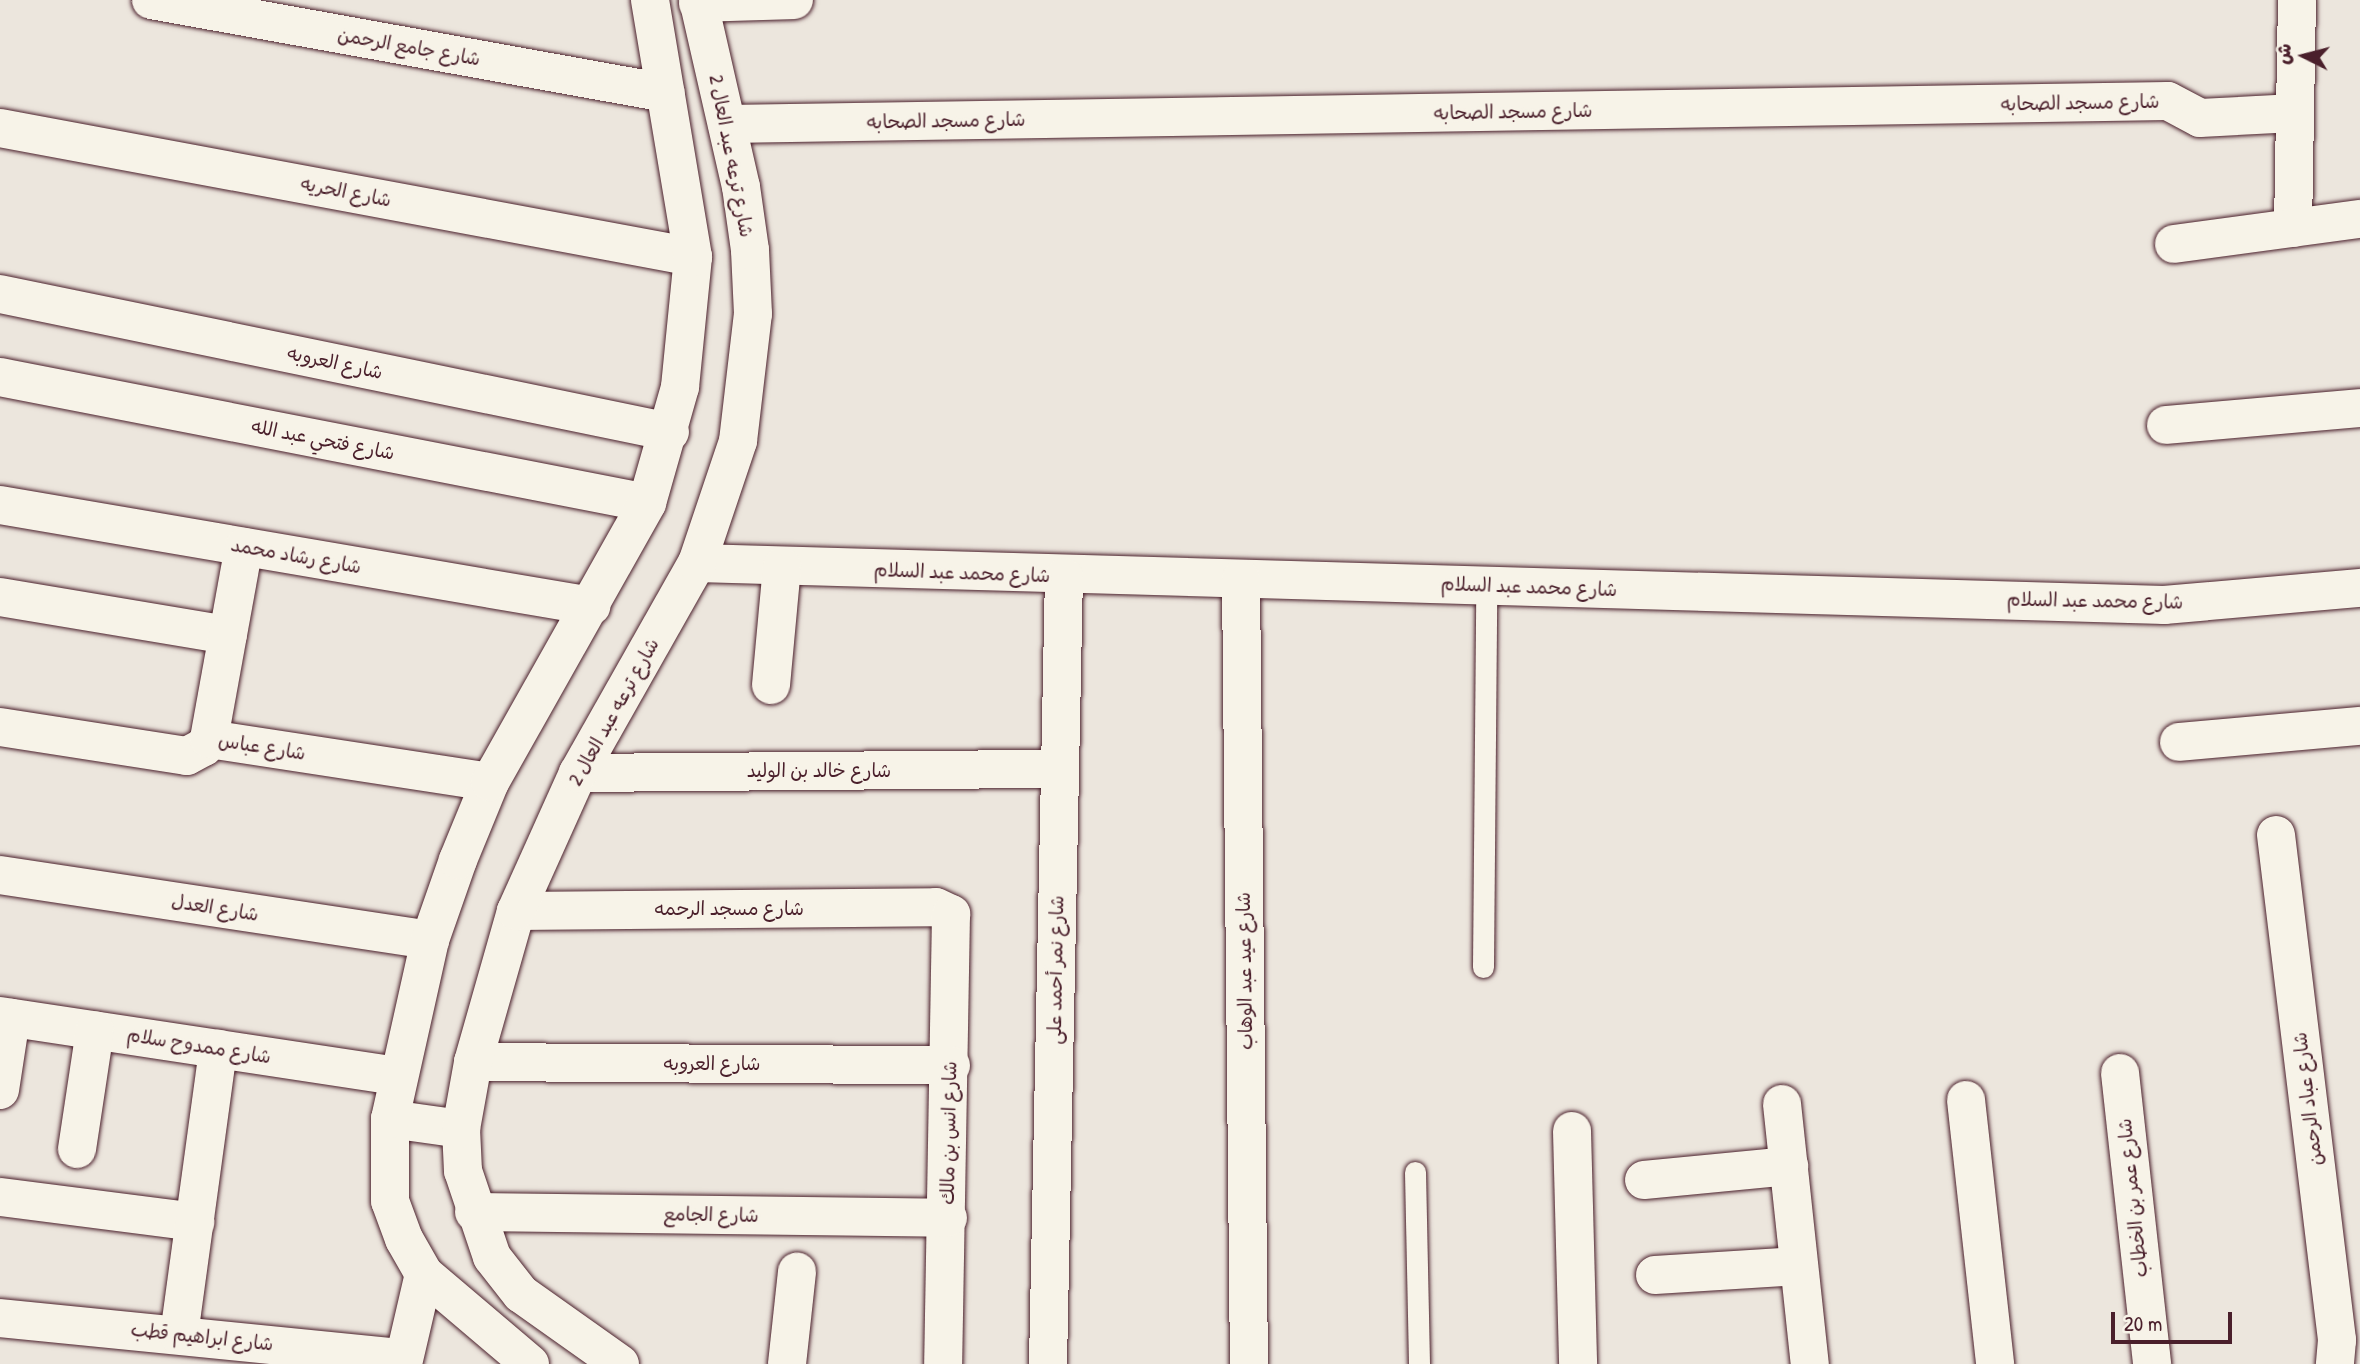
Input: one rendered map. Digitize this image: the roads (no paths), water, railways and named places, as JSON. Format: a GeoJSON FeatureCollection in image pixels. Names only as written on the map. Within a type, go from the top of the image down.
{"type":"FeatureCollection","features":[{"type":"Feature","properties":{"kind":"street","name":"شارع جامع الرحمن"},"geometry":{"type":"LineString","coordinates":[[151,0],[666,93]]}},
{"type":"Feature","properties":{"kind":"street"},"geometry":{"type":"LineString","coordinates":[[513,1358],[424,1274],[404,1239],[390,1201],[390,1119],[430,940],[490,782],[591,607],[646,503],[670,432],[688,335],[693,257],[650,0]]}},
{"type":"Feature","properties":{"kind":"street"},"geometry":{"type":"LineString","coordinates":[[698,1],[794,0]]}},
{"type":"Feature","properties":{"kind":"street"},"geometry":{"type":"LineString","coordinates":[[2293,228],[2297,0]]}},
{"type":"Feature","properties":{"kind":"street","name":"شارع ترعه عبد العال 2"},"geometry":{"type":"LineString","coordinates":[[620,1364],[521,1294],[492,1258],[474,1212],[463,1171],[461,1129],[473,1062],[516,911],[578,773],[697,563],[724,491],[749,379],[750,250],[727,124],[698,1]]}},
{"type":"Feature","properties":{"kind":"street","name":"شارع مسجد الصحابه"},"geometry":{"type":"LineString","coordinates":[[727,124],[2168,101],[2200,118],[2295,113]]}},
{"type":"Feature","properties":{"kind":"street","name":"شارع الحريه"},"geometry":{"type":"LineString","coordinates":[[0,128],[693,257]]}},
{"type":"Feature","properties":{"kind":"street"},"geometry":{"type":"LineString","coordinates":[[2174,244],[2360,219]]}},
{"type":"Feature","properties":{"kind":"street","name":"شارع العروبه"},"geometry":{"type":"LineString","coordinates":[[0,295],[670,432]]}},
{"type":"Feature","properties":{"kind":"street","name":"شارع فتحي عبد الله"},"geometry":{"type":"LineString","coordinates":[[0,377],[646,503]]}},
{"type":"Feature","properties":{"kind":"street"},"geometry":{"type":"LineString","coordinates":[[2166,425],[2360,408]]}},
{"type":"Feature","properties":{"kind":"street","name":"شارع رشاد محمد"},"geometry":{"type":"LineString","coordinates":[[0,505],[591,607]]}},
{"type":"Feature","properties":{"kind":"street"},"geometry":{"type":"LineString","coordinates":[[209,739],[244,547]]}},
{"type":"Feature","properties":{"kind":"street","name":"شارع محمد عبد السلام"},"geometry":{"type":"LineString","coordinates":[[697,563],[1064,577],[1241,579],[2164,605],[2360,588]]}},
{"type":"Feature","properties":{"kind":"street"},"geometry":{"type":"LineString","coordinates":[[771,685],[782,566]]}},
{"type":"Feature","properties":{"kind":"street","name":"شارع نمر أحمد على"},"geometry":{"type":"LineString","coordinates":[[1048,1364],[1064,577]]}},
{"type":"Feature","properties":{"kind":"street","name":"شارع عيد عبد الوهاب"},"geometry":{"type":"LineString","coordinates":[[1241,579],[1249,1364]]}},
{"type":"Feature","properties":{"kind":"street"},"geometry":{"type":"LineString","coordinates":[[0,597],[228,635]]}},
{"type":"Feature","properties":{"kind":"street"},"geometry":{"type":"LineString","coordinates":[[2179,742],[2360,726]]}},
{"type":"Feature","properties":{"kind":"street","name":"شارع عباس"},"geometry":{"type":"LineString","coordinates":[[0,727],[187,756],[204,747],[209,739],[490,782]]}},
{"type":"Feature","properties":{"kind":"street","name":"شارع خالد بن الوليد"},"geometry":{"type":"LineString","coordinates":[[578,773],[1060,769]]}},
{"type":"Feature","properties":{"kind":"street","name":"شارع عباد الرحمن"},"geometry":{"type":"LineString","coordinates":[[2276,835],[2344,1353]]}},
{"type":"Feature","properties":{"kind":"street","name":"شارع العدل"},"geometry":{"type":"LineString","coordinates":[[0,875],[430,940]]}},
{"type":"Feature","properties":{"kind":"street","name":"شارع مسجد الرحمه"},"geometry":{"type":"LineString","coordinates":[[516,911],[942,908]]}},
{"type":"Feature","properties":{"kind":"street","name":"شارع انس بن مالك"},"geometry":{"type":"LineString","coordinates":[[942,908],[954,919],[943,1364]]}},
{"type":"Feature","properties":{"kind":"street"},"geometry":{"type":"LineString","coordinates":[[0,1090],[5,1017]]}},
{"type":"Feature","properties":{"kind":"street","name":"شارع ممدوح سلام"},"geometry":{"type":"LineString","coordinates":[[5,1017],[398,1076]]}},
{"type":"Feature","properties":{"kind":"street"},"geometry":{"type":"LineString","coordinates":[[77,1149],[94,1030]]}},
{"type":"Feature","properties":{"kind":"street"},"geometry":{"type":"LineString","coordinates":[[179,1335],[218,1049]]}},
{"type":"Feature","properties":{"kind":"street","name":"شارع العروبه"},"geometry":{"type":"LineString","coordinates":[[473,1062],[951,1065]]}},
{"type":"Feature","properties":{"kind":"street","name":"شارع عمر بن الخطاب"},"geometry":{"type":"LineString","coordinates":[[2120,1073],[2152,1364]]}},
{"type":"Feature","properties":{"kind":"street"},"geometry":{"type":"LineString","coordinates":[[1966,1100],[1995,1364]]}},
{"type":"Feature","properties":{"kind":"street"},"geometry":{"type":"LineString","coordinates":[[1782,1104],[1810,1364]]}},
{"type":"Feature","properties":{"kind":"street"},"geometry":{"type":"LineString","coordinates":[[390,1119],[461,1129]]}},
{"type":"Feature","properties":{"kind":"street"},"geometry":{"type":"LineString","coordinates":[[1572,1131],[1577,1364]]}},
{"type":"Feature","properties":{"kind":"street"},"geometry":{"type":"LineString","coordinates":[[1644,1180],[1789,1166]]}},
{"type":"Feature","properties":{"kind":"street"},"geometry":{"type":"LineString","coordinates":[[0,1197],[195,1222]]}},
{"type":"Feature","properties":{"kind":"street","name":"شارع الجامع"},"geometry":{"type":"LineString","coordinates":[[474,1212],[948,1218]]}},
{"type":"Feature","properties":{"kind":"street"},"geometry":{"type":"LineString","coordinates":[[1655,1275],[1799,1266]]}},
{"type":"Feature","properties":{"kind":"street"},"geometry":{"type":"LineString","coordinates":[[788,1364],[797,1272]]}},
{"type":"Feature","properties":{"kind":"street"},"geometry":{"type":"LineString","coordinates":[[403,1361],[424,1274]]}},
{"type":"Feature","properties":{"kind":"street","name":"شارع ابراهيم قطب"},"geometry":{"type":"LineString","coordinates":[[0,1318],[403,1361]]}},
{"type":"Feature","properties":{"kind":"lane"},"geometry":{"type":"LineString","coordinates":[[1483,967],[1486,586]]}},
{"type":"Feature","properties":{"kind":"lane"},"geometry":{"type":"LineString","coordinates":[[1415,1172],[1419,1364]]}}]}
